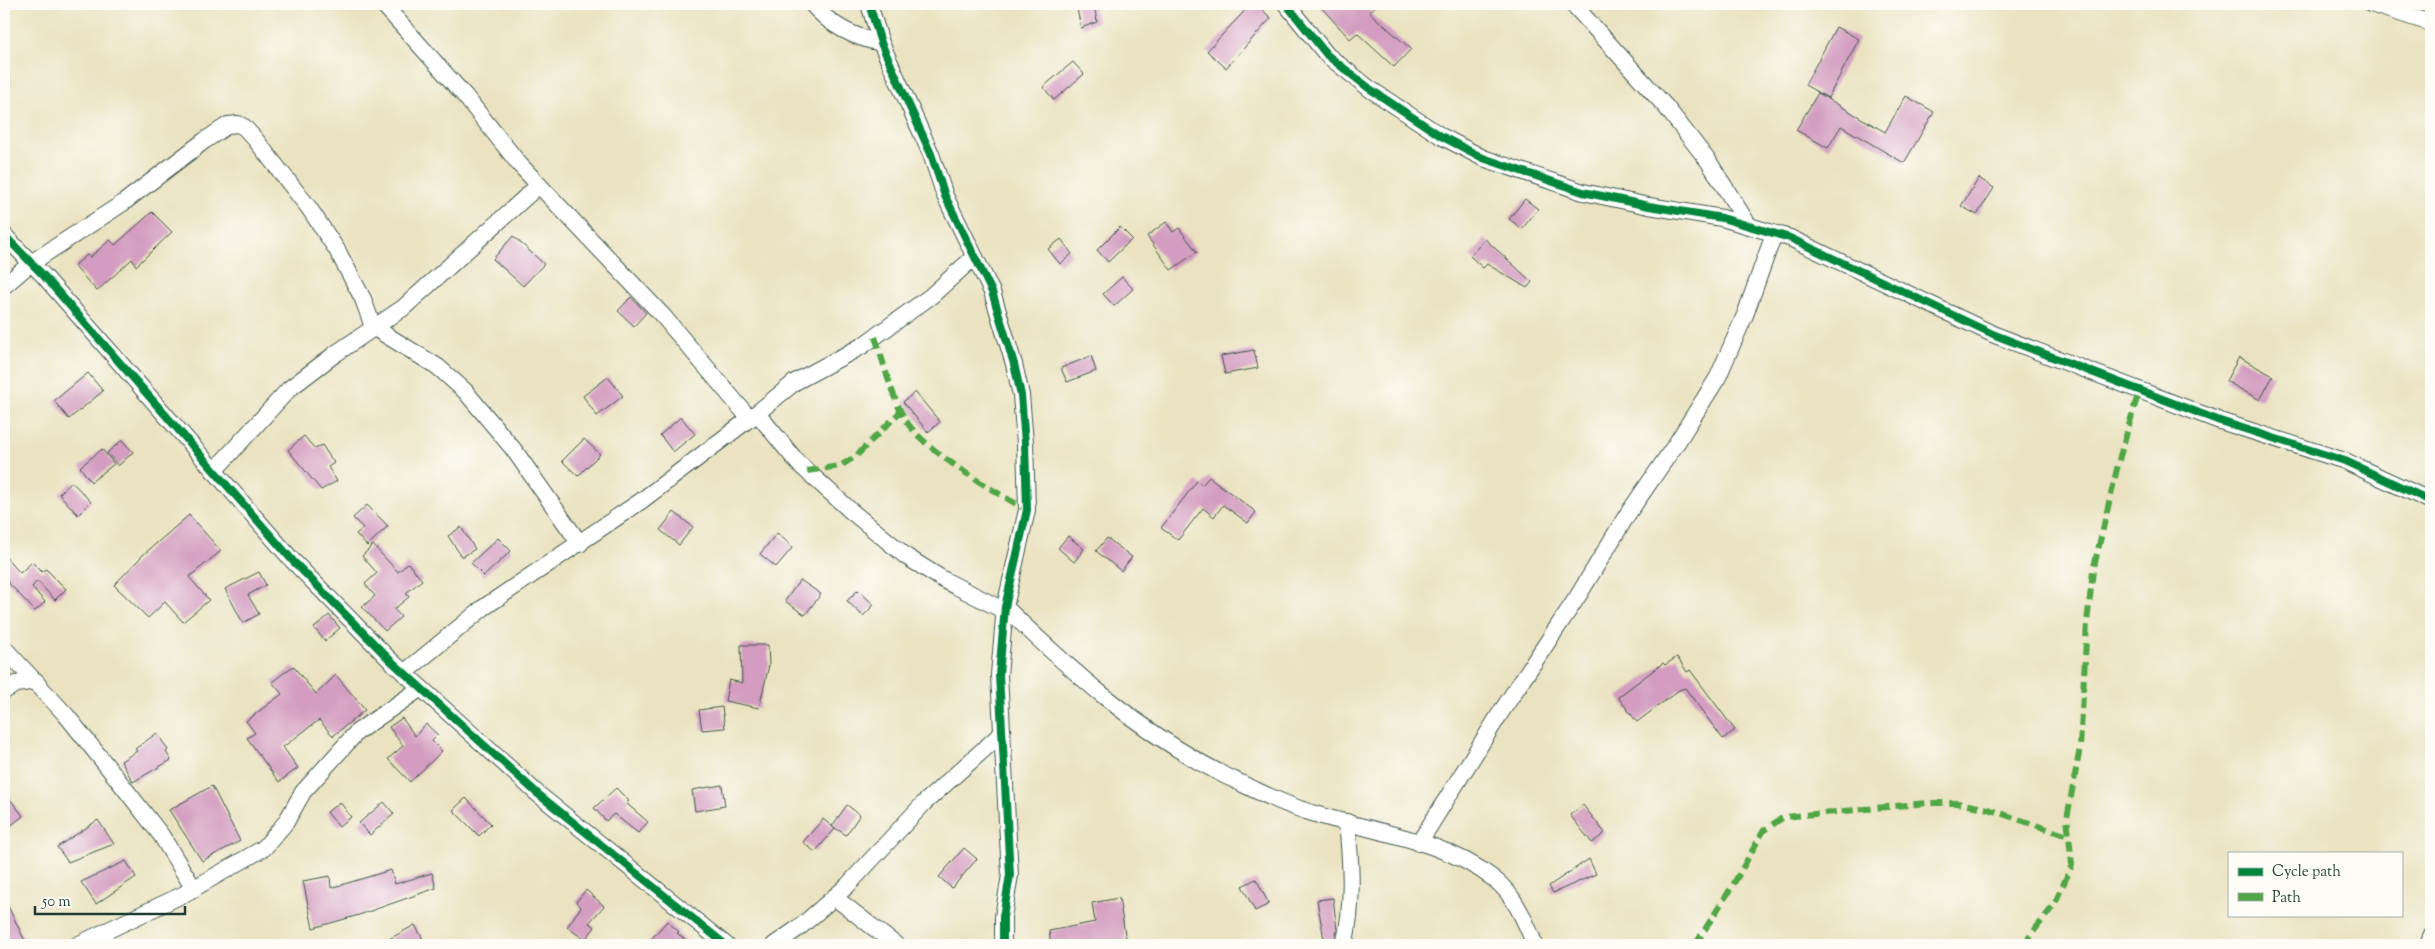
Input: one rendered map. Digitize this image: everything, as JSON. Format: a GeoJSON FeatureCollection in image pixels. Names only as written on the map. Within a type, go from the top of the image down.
{"type":"FeatureCollection","features":[{"type":"Feature","properties":{"kind":"street"},"geometry":{"type":"LineString","coordinates":[[383,4],[539,185],[663,316],[753,416],[802,467],[851,511],[907,557],[944,580],[1005,609],[1063,663],[1127,716],[1219,772],[1305,811],[1419,843],[1454,856],[1494,879],[1521,911],[1535,945]]}},
{"type":"Feature","properties":{"kind":"street"},"geometry":{"type":"LineString","coordinates":[[812,4],[842,31],[863,40],[881,43]]}},
{"type":"Feature","properties":{"kind":"street"},"geometry":{"type":"LineString","coordinates":[[869,4],[881,43],[931,154],[945,196],[992,292],[1014,364],[1021,395],[1027,510],[1005,609],[999,675],[1010,875],[1004,917],[1003,945]]}},
{"type":"Feature","properties":{"kind":"street"},"geometry":{"type":"LineString","coordinates":[[1286,4],[1327,54],[1370,88],[1442,136],[1483,158],[1583,192],[1649,206],[1722,218],[1774,234],[1834,258],[1995,335],[2220,421],[2345,462],[2431,501]]}},
{"type":"Feature","properties":{"kind":"street"},"geometry":{"type":"LineString","coordinates":[[1573,4],[1666,108],[1710,162],[1749,226]]}},
{"type":"Feature","properties":{"kind":"street"},"geometry":{"type":"LineString","coordinates":[[2371,4],[2431,23]]}},
{"type":"Feature","properties":{"kind":"street"},"geometry":{"type":"LineString","coordinates":[[4,286],[31,262],[123,203],[228,125],[238,124],[244,127],[255,139],[310,208],[337,250],[363,299],[373,327],[438,367],[465,390],[514,450],[580,544]]}},
{"type":"Feature","properties":{"kind":"street"},"geometry":{"type":"LineString","coordinates":[[214,471],[289,389],[373,327],[403,308],[539,185]]}},
{"type":"Feature","properties":{"kind":"street"},"geometry":{"type":"LineString","coordinates":[[1419,843],[1501,712],[1578,596],[1627,515],[1676,444],[1718,377],[1745,315],[1774,234]]}},
{"type":"Feature","properties":{"kind":"street"},"geometry":{"type":"LineString","coordinates":[[4,235],[31,262],[293,560],[404,673],[538,794],[718,943]]}},
{"type":"Feature","properties":{"kind":"street"},"geometry":{"type":"LineString","coordinates":[[404,673],[483,608],[580,544],[753,416],[795,382],[862,346],[931,296],[974,258]]}},
{"type":"Feature","properties":{"kind":"street"},"geometry":{"type":"LineString","coordinates":[[4,648],[66,714],[161,836],[194,889]]}},
{"type":"Feature","properties":{"kind":"street"},"geometry":{"type":"LineString","coordinates":[[4,691],[16,684],[36,681]]}},
{"type":"Feature","properties":{"kind":"street"},"geometry":{"type":"LineString","coordinates":[[77,945],[194,889],[264,848],[286,822],[303,792],[358,732],[421,688]]}},
{"type":"Feature","properties":{"kind":"street"},"geometry":{"type":"LineString","coordinates":[[774,945],[800,927],[834,897],[924,803],[1002,733]]}},
{"type":"Feature","properties":{"kind":"street"},"geometry":{"type":"LineString","coordinates":[[1344,945],[1348,931],[1351,893],[1348,822]]}},
{"type":"Feature","properties":{"kind":"street"},"geometry":{"type":"LineString","coordinates":[[834,897],[896,945]]}},
{"type":"Feature","properties":{"kind":"street"},"geometry":{"type":"LineString","coordinates":[[2428,945],[2431,936]]}},
{"type":"Feature","properties":{"kind":"building"},"geometry":{"type":"Polygon","coordinates":[[[1076,4],[1094,4],[1097,22],[1081,28],[1076,4]]]}},
{"type":"Feature","properties":{"kind":"building"},"geometry":{"type":"Polygon","coordinates":[[[1251,4],[1256,4],[1271,18],[1226,68],[1207,51],[1251,4]]]}},
{"type":"Feature","properties":{"kind":"building"},"geometry":{"type":"Polygon","coordinates":[[[1318,4],[1378,4],[1369,12],[1411,49],[1394,67],[1357,33],[1350,39],[1318,4]]]}},
{"type":"Feature","properties":{"kind":"building"},"geometry":{"type":"Polygon","coordinates":[[[1836,27],[1859,39],[1828,98],[1805,85],[1836,27]]]}},
{"type":"Feature","properties":{"kind":"building"},"geometry":{"type":"Polygon","coordinates":[[[1073,62],[1084,74],[1054,100],[1043,87],[1073,62]]]}},
{"type":"Feature","properties":{"kind":"building"},"geometry":{"type":"Polygon","coordinates":[[[1818,93],[1885,132],[1906,96],[1934,112],[1904,163],[1841,126],[1828,148],[1796,130],[1818,93]]]}},
{"type":"Feature","properties":{"kind":"building"},"geometry":{"type":"Polygon","coordinates":[[[1979,178],[1994,188],[1977,215],[1961,206],[1979,178]]]}},
{"type":"Feature","properties":{"kind":"building"},"geometry":{"type":"Polygon","coordinates":[[[1525,199],[1538,209],[1522,229],[1509,219],[1525,199]]]}},
{"type":"Feature","properties":{"kind":"building"},"geometry":{"type":"Polygon","coordinates":[[[152,212],[172,232],[136,266],[132,259],[97,291],[74,266],[87,255],[90,257],[110,240],[115,245],[152,212]]]}},
{"type":"Feature","properties":{"kind":"building"},"geometry":{"type":"Polygon","coordinates":[[[1166,222],[1173,232],[1179,228],[1197,252],[1171,270],[1147,236],[1166,222]]]}},
{"type":"Feature","properties":{"kind":"building"},"geometry":{"type":"Polygon","coordinates":[[[1120,227],[1132,239],[1108,262],[1097,250],[1120,227]]]}},
{"type":"Feature","properties":{"kind":"building"},"geometry":{"type":"Polygon","coordinates":[[[513,236],[544,264],[523,286],[493,259],[513,236]]]}},
{"type":"Feature","properties":{"kind":"building"},"geometry":{"type":"Polygon","coordinates":[[[1061,239],[1072,254],[1060,264],[1048,249],[1061,239]]]}},
{"type":"Feature","properties":{"kind":"building"},"geometry":{"type":"Polygon","coordinates":[[[1485,239],[1532,282],[1527,288],[1487,264],[1483,268],[1470,256],[1485,239]]]}},
{"type":"Feature","properties":{"kind":"building"},"geometry":{"type":"Polygon","coordinates":[[[1122,277],[1133,289],[1114,306],[1103,294],[1122,277]]]}},
{"type":"Feature","properties":{"kind":"building"},"geometry":{"type":"Polygon","coordinates":[[[631,297],[646,313],[634,326],[618,311],[631,297]]]}},
{"type":"Feature","properties":{"kind":"building"},"geometry":{"type":"Polygon","coordinates":[[[1254,350],[1258,368],[1225,374],[1221,356],[1254,350]]]}},
{"type":"Feature","properties":{"kind":"building"},"geometry":{"type":"Polygon","coordinates":[[[1091,356],[1096,371],[1067,382],[1061,368],[1091,356]]]}},
{"type":"Feature","properties":{"kind":"building"},"geometry":{"type":"Polygon","coordinates":[[[2239,357],[2273,376],[2260,400],[2226,381],[2239,357]]]}},
{"type":"Feature","properties":{"kind":"building"},"geometry":{"type":"Polygon","coordinates":[[[88,373],[103,391],[69,419],[54,401],[88,373]]]}},
{"type":"Feature","properties":{"kind":"building"},"geometry":{"type":"Polygon","coordinates":[[[608,377],[623,396],[597,416],[583,396],[608,377]]]}},
{"type":"Feature","properties":{"kind":"building"},"geometry":{"type":"Polygon","coordinates":[[[915,392],[940,422],[928,432],[903,402],[915,392]]]}},
{"type":"Feature","properties":{"kind":"building"},"geometry":{"type":"Polygon","coordinates":[[[681,417],[695,434],[673,452],[660,435],[681,417]]]}},
{"type":"Feature","properties":{"kind":"building"},"geometry":{"type":"Polygon","coordinates":[[[304,436],[315,449],[322,445],[334,463],[328,467],[337,481],[321,490],[288,450],[304,436]]]}},
{"type":"Feature","properties":{"kind":"building"},"geometry":{"type":"Polygon","coordinates":[[[584,439],[600,454],[578,476],[562,461],[584,439]]]}},
{"type":"Feature","properties":{"kind":"building"},"geometry":{"type":"Polygon","coordinates":[[[122,440],[133,452],[118,466],[107,453],[122,440]]]}},
{"type":"Feature","properties":{"kind":"building"},"geometry":{"type":"Polygon","coordinates":[[[102,449],[114,464],[91,482],[80,467],[102,449]]]}},
{"type":"Feature","properties":{"kind":"building"},"geometry":{"type":"Polygon","coordinates":[[[1209,477],[1256,512],[1248,523],[1223,505],[1214,517],[1203,508],[1178,540],[1161,528],[1197,481],[1202,485],[1209,477]]]}},
{"type":"Feature","properties":{"kind":"building"},"geometry":{"type":"Polygon","coordinates":[[[72,482],[91,502],[78,515],[59,494],[72,482]]]}},
{"type":"Feature","properties":{"kind":"building"},"geometry":{"type":"Polygon","coordinates":[[[367,505],[388,526],[367,546],[356,534],[363,528],[353,518],[367,505]]]}},
{"type":"Feature","properties":{"kind":"building"},"geometry":{"type":"Polygon","coordinates":[[[674,512],[693,527],[679,545],[660,530],[674,512]]]}},
{"type":"Feature","properties":{"kind":"building"},"geometry":{"type":"Polygon","coordinates":[[[189,515],[221,551],[189,577],[209,600],[183,622],[165,602],[148,618],[114,585],[143,555],[189,515]]]}},
{"type":"Feature","properties":{"kind":"building"},"geometry":{"type":"Polygon","coordinates":[[[461,527],[475,549],[462,557],[448,536],[461,527]]]}},
{"type":"Feature","properties":{"kind":"building"},"geometry":{"type":"Polygon","coordinates":[[[777,533],[793,547],[776,567],[760,554],[777,533]]]}},
{"type":"Feature","properties":{"kind":"building"},"geometry":{"type":"Polygon","coordinates":[[[1068,536],[1084,549],[1074,562],[1058,548],[1068,536]]]}},
{"type":"Feature","properties":{"kind":"building"},"geometry":{"type":"Polygon","coordinates":[[[498,538],[511,551],[484,576],[471,563],[498,538]]]}},
{"type":"Feature","properties":{"kind":"building"},"geometry":{"type":"Polygon","coordinates":[[[1107,538],[1132,557],[1121,571],[1096,551],[1107,538]]]}},
{"type":"Feature","properties":{"kind":"building"},"geometry":{"type":"Polygon","coordinates":[[[373,545],[398,572],[408,563],[422,580],[406,593],[409,597],[394,609],[401,617],[385,631],[362,607],[375,596],[365,584],[377,573],[362,556],[373,545]]]}},
{"type":"Feature","properties":{"kind":"building"},"geometry":{"type":"Polygon","coordinates":[[[4,555],[20,573],[32,562],[42,572],[46,569],[66,589],[55,600],[37,581],[32,587],[45,602],[35,611],[4,578],[4,555]]]}},
{"type":"Feature","properties":{"kind":"building"},"geometry":{"type":"Polygon","coordinates":[[[259,572],[266,585],[248,595],[259,614],[243,623],[225,589],[259,572]]]}},
{"type":"Feature","properties":{"kind":"building"},"geometry":{"type":"Polygon","coordinates":[[[800,580],[821,594],[805,615],[785,601],[800,580]]]}},
{"type":"Feature","properties":{"kind":"building"},"geometry":{"type":"Polygon","coordinates":[[[858,590],[874,605],[863,616],[847,601],[858,590]]]}},
{"type":"Feature","properties":{"kind":"building"},"geometry":{"type":"Polygon","coordinates":[[[329,615],[340,628],[325,641],[314,628],[329,615]]]}},
{"type":"Feature","properties":{"kind":"building"},"geometry":{"type":"Polygon","coordinates":[[[741,645],[768,645],[769,665],[759,708],[725,701],[729,680],[742,683],[741,645]]]}},
{"type":"Feature","properties":{"kind":"building"},"geometry":{"type":"Polygon","coordinates":[[[1677,657],[1687,672],[1690,670],[1735,730],[1723,739],[1685,688],[1679,690],[1637,722],[1618,697],[1663,663],[1665,665],[1677,657]]]}},
{"type":"Feature","properties":{"kind":"building"},"geometry":{"type":"Polygon","coordinates":[[[293,666],[316,694],[336,675],[365,710],[333,736],[319,720],[283,747],[298,768],[279,782],[247,738],[255,733],[246,721],[282,694],[272,682],[293,666]]]}},
{"type":"Feature","properties":{"kind":"building"},"geometry":{"type":"Polygon","coordinates":[[[722,707],[725,728],[702,730],[699,710],[722,707]]]}},
{"type":"Feature","properties":{"kind":"building"},"geometry":{"type":"Polygon","coordinates":[[[402,718],[415,736],[426,724],[438,735],[432,741],[442,751],[410,782],[388,759],[403,746],[389,727],[402,718]]]}},
{"type":"Feature","properties":{"kind":"building"},"geometry":{"type":"Polygon","coordinates":[[[157,733],[168,750],[166,752],[171,760],[133,782],[121,761],[137,751],[135,749],[157,733]]]}},
{"type":"Feature","properties":{"kind":"building"},"geometry":{"type":"Polygon","coordinates":[[[722,785],[725,806],[695,811],[692,790],[722,785]]]}},
{"type":"Feature","properties":{"kind":"building"},"geometry":{"type":"Polygon","coordinates":[[[212,786],[240,841],[202,861],[169,810],[212,786]]]}},
{"type":"Feature","properties":{"kind":"building"},"geometry":{"type":"Polygon","coordinates":[[[616,788],[629,801],[626,803],[648,822],[638,833],[614,814],[606,821],[594,808],[616,788]]]}},
{"type":"Feature","properties":{"kind":"building"},"geometry":{"type":"Polygon","coordinates":[[[4,791],[23,816],[4,831],[4,791]]]}},
{"type":"Feature","properties":{"kind":"building"},"geometry":{"type":"Polygon","coordinates":[[[466,798],[491,824],[479,836],[453,810],[466,798]]]}},
{"type":"Feature","properties":{"kind":"building"},"geometry":{"type":"Polygon","coordinates":[[[340,802],[351,817],[339,827],[327,812],[340,802]]]}},
{"type":"Feature","properties":{"kind":"building"},"geometry":{"type":"Polygon","coordinates":[[[384,802],[394,814],[370,835],[359,823],[384,802]]]}},
{"type":"Feature","properties":{"kind":"building"},"geometry":{"type":"Polygon","coordinates":[[[847,805],[860,815],[846,835],[832,826],[847,805]]]}},
{"type":"Feature","properties":{"kind":"building"},"geometry":{"type":"Polygon","coordinates":[[[1583,805],[1605,833],[1592,843],[1570,815],[1583,805]]]}},
{"type":"Feature","properties":{"kind":"building"},"geometry":{"type":"Polygon","coordinates":[[[823,819],[835,829],[815,852],[803,842],[823,819]]]}},
{"type":"Feature","properties":{"kind":"building"},"geometry":{"type":"Polygon","coordinates":[[[98,820],[114,844],[68,862],[57,847],[98,820]]]}},
{"type":"Feature","properties":{"kind":"building"},"geometry":{"type":"Polygon","coordinates":[[[964,848],[977,859],[952,888],[939,877],[964,848]]]}},
{"type":"Feature","properties":{"kind":"building"},"geometry":{"type":"Polygon","coordinates":[[[1589,859],[1596,874],[1553,893],[1549,886],[1589,859]]]}},
{"type":"Feature","properties":{"kind":"building"},"geometry":{"type":"Polygon","coordinates":[[[126,861],[136,877],[96,904],[81,882],[126,861]]]}},
{"type":"Feature","properties":{"kind":"building"},"geometry":{"type":"Polygon","coordinates":[[[391,870],[395,884],[432,873],[436,888],[359,915],[313,928],[303,881],[330,876],[331,888],[391,870]]]}},
{"type":"Feature","properties":{"kind":"building"},"geometry":{"type":"Polygon","coordinates":[[[1256,879],[1269,904],[1255,911],[1242,886],[1256,879]]]}},
{"type":"Feature","properties":{"kind":"building"},"geometry":{"type":"Polygon","coordinates":[[[586,890],[604,906],[589,923],[595,927],[585,940],[567,927],[581,907],[576,902],[586,890]]]}},
{"type":"Feature","properties":{"kind":"building"},"geometry":{"type":"Polygon","coordinates":[[[4,898],[27,945],[4,945],[4,898]]]}},
{"type":"Feature","properties":{"kind":"building"},"geometry":{"type":"Polygon","coordinates":[[[1119,898],[1126,940],[1096,945],[1051,945],[1049,931],[1095,922],[1092,903],[1119,898]]]}},
{"type":"Feature","properties":{"kind":"building"},"geometry":{"type":"Polygon","coordinates":[[[1333,898],[1337,930],[1334,945],[1325,945],[1317,900],[1333,898]]]}},
{"type":"Feature","properties":{"kind":"building"},"geometry":{"type":"Polygon","coordinates":[[[667,921],[679,932],[677,933],[691,945],[646,945],[667,921]]]}},
{"type":"Feature","properties":{"kind":"building"},"geometry":{"type":"Polygon","coordinates":[[[415,925],[423,939],[411,945],[378,945],[415,925]]]}},
{"type":"Feature","properties":{"kind":"marked path"},"geometry":{"type":"LineString","coordinates":[[875,337],[894,397],[903,416],[912,428],[925,442],[959,468],[1027,510]]}},
{"type":"Feature","properties":{"kind":"marked path"},"geometry":{"type":"LineString","coordinates":[[2023,945],[2054,905],[2072,865],[2067,818],[2080,748],[2087,622],[2093,571],[2120,456],[2139,391]]}},
{"type":"Feature","properties":{"kind":"marked path"},"geometry":{"type":"LineString","coordinates":[[807,471],[840,466],[855,457],[901,411]]}},
{"type":"Feature","properties":{"kind":"marked path"},"geometry":{"type":"LineString","coordinates":[[1695,945],[1733,885],[1764,830],[1784,817],[1927,803],[1957,803],[1985,808],[2068,836]]}},
{"type":"Feature","properties":{"kind":"cycle path"},"geometry":{"type":"LineString","coordinates":[[869,4],[881,43],[931,154],[945,196],[992,292],[1014,364],[1021,395],[1027,510],[1005,607],[999,675],[1010,875],[1003,917],[1003,945]]}},
{"type":"Feature","properties":{"kind":"cycle path"},"geometry":{"type":"LineString","coordinates":[[1286,4],[1327,55],[1370,89],[1441,136],[1483,158],[1583,192],[1649,206],[1722,218],[1790,238],[1995,335],[2220,421],[2345,461],[2431,501]]}},
{"type":"Feature","properties":{"kind":"cycle path"},"geometry":{"type":"LineString","coordinates":[[4,235],[44,276],[293,561],[389,659],[538,794],[726,945]]}}]}
